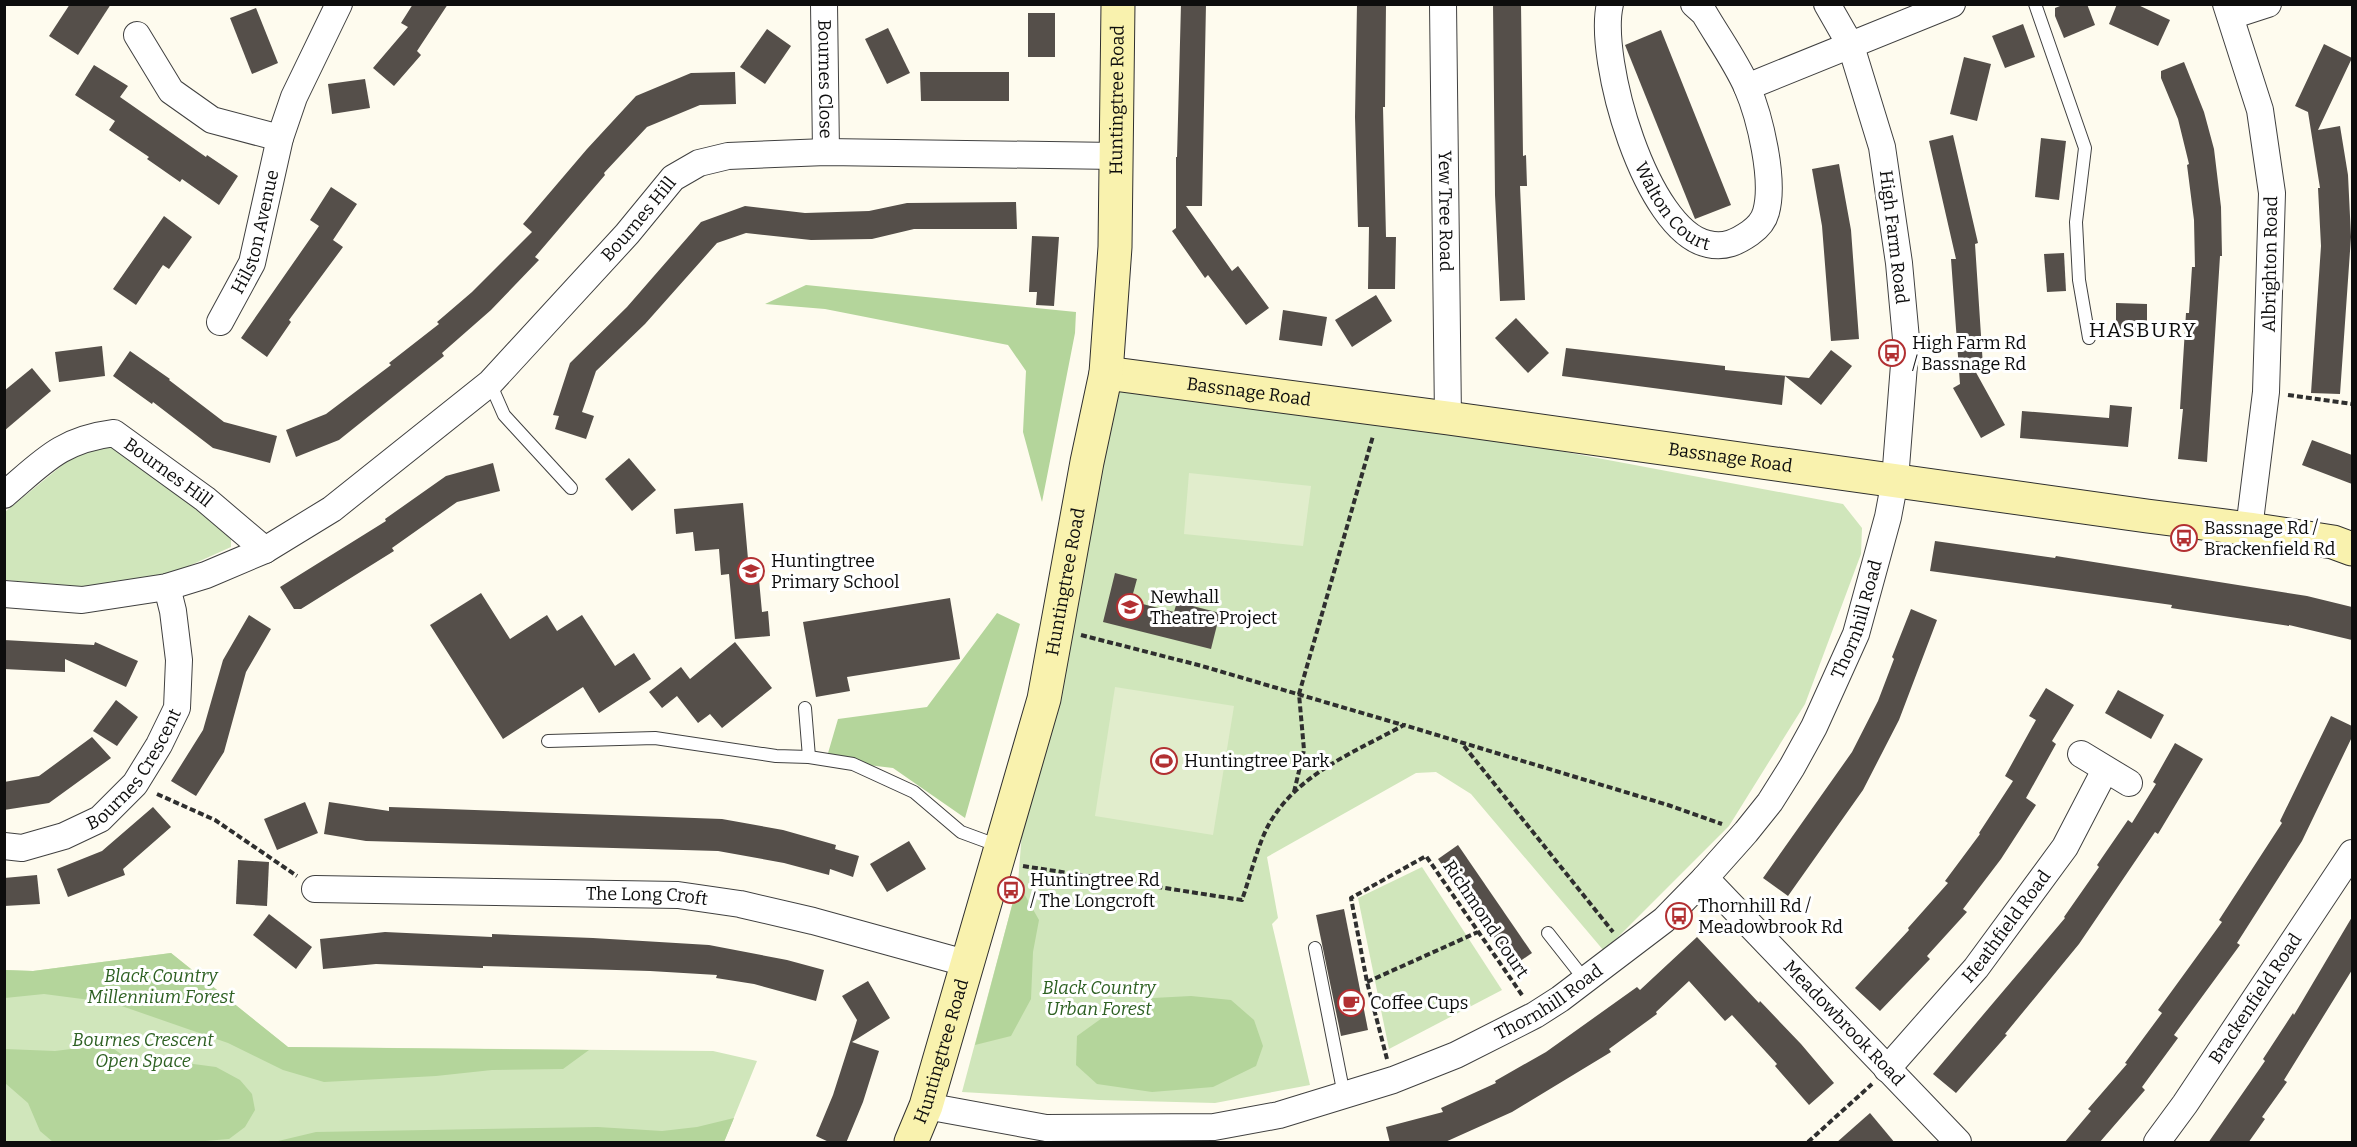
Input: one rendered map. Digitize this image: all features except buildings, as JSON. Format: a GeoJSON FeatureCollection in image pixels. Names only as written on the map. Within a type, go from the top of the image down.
{"type":"FeatureCollection","features":[{"type":"Feature","properties":{"kind":"street","name":"Hilston Avenue"},"geometry":{"type":"LineString","coordinates":[[220,322],[252,263],[280,138],[294,97],[339,4]]}},
{"type":"Feature","properties":{"kind":"street","name":"Bournes Close"},"geometry":{"type":"LineString","coordinates":[[824,4],[826,152]]}},
{"type":"Feature","properties":{"kind":"street","name":"Huntingtree Road"},"geometry":{"type":"LineString","coordinates":[[911,1143],[926,1106],[969,964],[998,854],[1044,699],[1087,462],[1106,373],[1115,247],[1118,4]]}},
{"type":"Feature","properties":{"kind":"street","name":"Yew Tree Road"},"geometry":{"type":"LineString","coordinates":[[1443,4],[1448,418]]}},
{"type":"Feature","properties":{"kind":"street","name":"Walton Court"},"geometry":{"type":"LineString","coordinates":[[1610,4],[1607,30],[1611,66],[1618,103],[1634,149],[1671,218],[1690,236],[1707,244],[1726,245],[1756,229],[1766,214],[1767,170],[1760,130],[1747,87],[1704,13],[1694,4]]}},
{"type":"Feature","properties":{"kind":"street","name":"High Farm Road"},"geometry":{"type":"LineString","coordinates":[[1827,4],[1851,46],[1882,147],[1899,263],[1906,339],[1895,480]]}},
{"type":"Feature","properties":{"kind":"street"},"geometry":{"type":"LineString","coordinates":[[1747,87],[1952,4]]}},
{"type":"Feature","properties":{"kind":"street"},"geometry":{"type":"LineString","coordinates":[[2228,10],[2268,4]]}},
{"type":"Feature","properties":{"kind":"street","name":"Albrighton Road"},"geometry":{"type":"LineString","coordinates":[[2228,10],[2260,110],[2272,193],[2266,392],[2249,529]]}},
{"type":"Feature","properties":{"kind":"street"},"geometry":{"type":"LineString","coordinates":[[137,35],[171,91],[212,120],[280,138]]}},
{"type":"Feature","properties":{"kind":"street","name":"Bournes Hill"},"geometry":{"type":"LineString","coordinates":[[4,594],[82,600],[167,587],[206,575],[266,550],[332,509],[490,383],[627,234],[673,177],[699,163],[728,156],[826,152],[1116,156]]}},
{"type":"Feature","properties":{"kind":"street","name":"Bassnage Road"},"geometry":{"type":"LineString","coordinates":[[1106,373],[2249,529],[2333,542],[2352,549]]}},
{"type":"Feature","properties":{"kind":"street","name":"Bournes Hill"},"geometry":{"type":"LineString","coordinates":[[4,495],[57,450],[92,436],[114,433],[205,499],[266,550]]}},
{"type":"Feature","properties":{"kind":"street","name":"Thornhill Road"},"geometry":{"type":"LineString","coordinates":[[926,1106],[1046,1128],[1214,1127],[1279,1114],[1393,1080],[1456,1055],[1535,1015],[1664,920],[1705,878],[1770,802],[1809,737],[1856,634],[1888,517],[1895,480]]}},
{"type":"Feature","properties":{"kind":"street","name":"Bournes Crescent"},"geometry":{"type":"LineString","coordinates":[[4,846],[22,848],[64,836],[100,819],[135,784],[159,745],[177,708],[179,660],[173,611],[167,587]]}},
{"type":"Feature","properties":{"kind":"street"},"geometry":{"type":"LineString","coordinates":[[2081,754],[2129,783]]}},
{"type":"Feature","properties":{"kind":"street","name":"Heathfield Road"},"geometry":{"type":"LineString","coordinates":[[1887,1069],[1976,968],[2058,856],[2105,770]]}},
{"type":"Feature","properties":{"kind":"street","name":"Brackenfield Road"},"geometry":{"type":"LineString","coordinates":[[2157,1143],[2352,853]]}},
{"type":"Feature","properties":{"kind":"street","name":"Meadowbrook Road"},"geometry":{"type":"LineString","coordinates":[[1705,878],[1958,1143]]}},
{"type":"Feature","properties":{"kind":"street","name":"The Long Croft"},"geometry":{"type":"LineString","coordinates":[[315,889],[678,895],[740,904],[813,921],[969,964]]}},
{"type":"Feature","properties":{"kind":"lane"},"geometry":{"type":"LineString","coordinates":[[2035,4],[2085,148],[2076,222],[2079,280],[2089,338]]}},
{"type":"Feature","properties":{"kind":"lane"},"geometry":{"type":"LineString","coordinates":[[490,383],[504,415],[571,488]]}},
{"type":"Feature","properties":{"kind":"lane"},"geometry":{"type":"LineString","coordinates":[[805,708],[809,758]]}},
{"type":"Feature","properties":{"kind":"lane"},"geometry":{"type":"LineString","coordinates":[[548,741],[655,738],[776,756],[853,764],[914,792],[961,832],[998,854]]}},
{"type":"Feature","properties":{"kind":"lane"},"geometry":{"type":"LineString","coordinates":[[1548,933],[1585,980]]}},
{"type":"Feature","properties":{"kind":"lane"},"geometry":{"type":"LineString","coordinates":[[1315,948],[1344,1095]]}},
{"type":"Feature","properties":{"kind":"path"},"geometry":{"type":"LineString","coordinates":[[2266,392],[2352,404]]}},
{"type":"Feature","properties":{"kind":"path"},"geometry":{"type":"LineString","coordinates":[[1294,792],[1304,750],[1299,694],[1380,409]]}},
{"type":"Feature","properties":{"kind":"path"},"geometry":{"type":"LineString","coordinates":[[1056,628],[1299,694],[1463,745],[1668,804],[1746,832]]}},
{"type":"Feature","properties":{"kind":"path"},"geometry":{"type":"LineString","coordinates":[[998,854],[1101,880],[1242,900],[1268,826],[1294,792],[1316,773],[1404,726]]}},
{"type":"Feature","properties":{"kind":"path"},"geometry":{"type":"LineString","coordinates":[[1463,745],[1626,949]]}},
{"type":"Feature","properties":{"kind":"path"},"geometry":{"type":"LineString","coordinates":[[135,784],[215,820],[315,889]]}},
{"type":"Feature","properties":{"kind":"path","name":"Richmond Court"},"geometry":{"type":"LineString","coordinates":[[1393,1080],[1367,982],[1351,898],[1426,855],[1535,1015]]}},
{"type":"Feature","properties":{"kind":"path"},"geometry":{"type":"LineString","coordinates":[[1367,982],[1478,932]]}},
{"type":"Feature","properties":{"kind":"path"},"geometry":{"type":"LineString","coordinates":[[1808,1143],[1887,1069]]}},
{"type":"Feature","properties":{"kind":"green space"},"geometry":{"type":"Polygon","coordinates":[[[806,285],[1076,312],[1075,333],[1042,502],[1023,432],[1026,371],[1008,345],[825,309],[765,304],[806,285]]]}},
{"type":"Feature","properties":{"kind":"green space","name":"Black Country Urban Forest"},"geometry":{"type":"Polygon","coordinates":[[[1110,384],[1442,429],[1843,504],[1862,528],[1861,554],[1805,704],[1729,826],[1604,951],[1471,794],[1436,772],[1416,773],[1267,857],[1278,918],[1272,924],[1310,1085],[1215,1103],[1099,1100],[962,1092],[1018,883],[1024,806],[1110,384]]]}},
{"type":"Feature","properties":{"kind":"green space"},"geometry":{"type":"Polygon","coordinates":[[[87,445],[118,446],[231,536],[231,547],[171,574],[85,588],[5,580],[5,512],[87,445]]]}},
{"type":"Feature","properties":{"kind":"green space"},"geometry":{"type":"Polygon","coordinates":[[[1189,473],[1311,486],[1303,546],[1184,534],[1189,473]]]}},
{"type":"Feature","properties":{"kind":"green space"},"geometry":{"type":"Polygon","coordinates":[[[997,613],[1020,624],[965,818],[893,768],[826,760],[838,719],[927,707],[997,613]]]}},
{"type":"Feature","properties":{"kind":"green space","name":"Huntingtree Park"},"geometry":{"type":"Polygon","coordinates":[[[1115,687],[1234,706],[1213,835],[1095,816],[1115,687]]]}},
{"type":"Feature","properties":{"kind":"green space"},"geometry":{"type":"Polygon","coordinates":[[[1422,867],[1502,990],[1389,1049],[1358,898],[1422,867]]]}},
{"type":"Feature","properties":{"kind":"green space"},"geometry":{"type":"Polygon","coordinates":[[[1018,883],[1039,920],[1033,952],[1031,999],[1011,1036],[975,1045],[1018,883]]]}},
{"type":"Feature","properties":{"kind":"green space","name":"Bournes Crescent Open Space"},"geometry":{"type":"Polygon","coordinates":[[[171,953],[288,1047],[713,1051],[757,1061],[724,1142],[5,1142],[5,970],[33,971],[171,953]]]}},
{"type":"Feature","properties":{"kind":"green space","name":"Black Country Millennium Forest"},"geometry":{"type":"Polygon","coordinates":[[[171,953],[288,1047],[589,1050],[563,1069],[492,1070],[436,1076],[324,1082],[283,1070],[228,1043],[113,1003],[44,994],[5,998],[5,970],[33,971],[171,953]]]}},
{"type":"Feature","properties":{"kind":"green space"},"geometry":{"type":"Polygon","coordinates":[[[1191,996],[1231,1000],[1254,1020],[1263,1046],[1256,1066],[1213,1087],[1152,1092],[1097,1084],[1076,1065],[1077,1036],[1109,1013],[1153,998],[1191,996]]]}},
{"type":"Feature","properties":{"kind":"green space","name":"Black Country Millennium Forest"},"geometry":{"type":"Polygon","coordinates":[[[87,1047],[114,1049],[136,1065],[158,1071],[186,1063],[216,1067],[240,1080],[252,1094],[255,1110],[245,1127],[229,1139],[193,1142],[53,1142],[40,1131],[28,1103],[5,1083],[5,1049],[55,1051],[87,1047]]]}},
{"type":"Feature","properties":{"kind":"green space"},"geometry":{"type":"Polygon","coordinates":[[[734,1118],[724,1142],[274,1142],[316,1132],[598,1127],[662,1131],[697,1127],[734,1118]]]}},
{"type":"Feature","properties":{"kind":"place","name":"High Farm Rd / Bassnage Rd"},"geometry":{"type":"Point","coordinates":[1892,353]}},
{"type":"Feature","properties":{"kind":"place","name":"Bassnage Rd / Brackenfield Rd"},"geometry":{"type":"Point","coordinates":[2184,538]}},
{"type":"Feature","properties":{"kind":"place","name":"Huntingtree Primary School"},"geometry":{"type":"Point","coordinates":[751,571]}},
{"type":"Feature","properties":{"kind":"place","name":"Newhall Theatre Project"},"geometry":{"type":"Point","coordinates":[1130,607]}},
{"type":"Feature","properties":{"kind":"place","name":"Huntingtree Park"},"geometry":{"type":"Point","coordinates":[1164,761]}},
{"type":"Feature","properties":{"kind":"place","name":"Huntingtree Rd / The Longcroft"},"geometry":{"type":"Point","coordinates":[1011,890]}},
{"type":"Feature","properties":{"kind":"place","name":"Thornhill Rd / Meadowbrook Rd"},"geometry":{"type":"Point","coordinates":[1679,916]}},
{"type":"Feature","properties":{"kind":"place","name":"Coffee Cups"},"geometry":{"type":"Point","coordinates":[1351,1003]}},
{"type":"Feature","properties":{"kind":"district","name":"HASBURY"},"geometry":{"type":"Point","coordinates":[2143,330]}}]}
